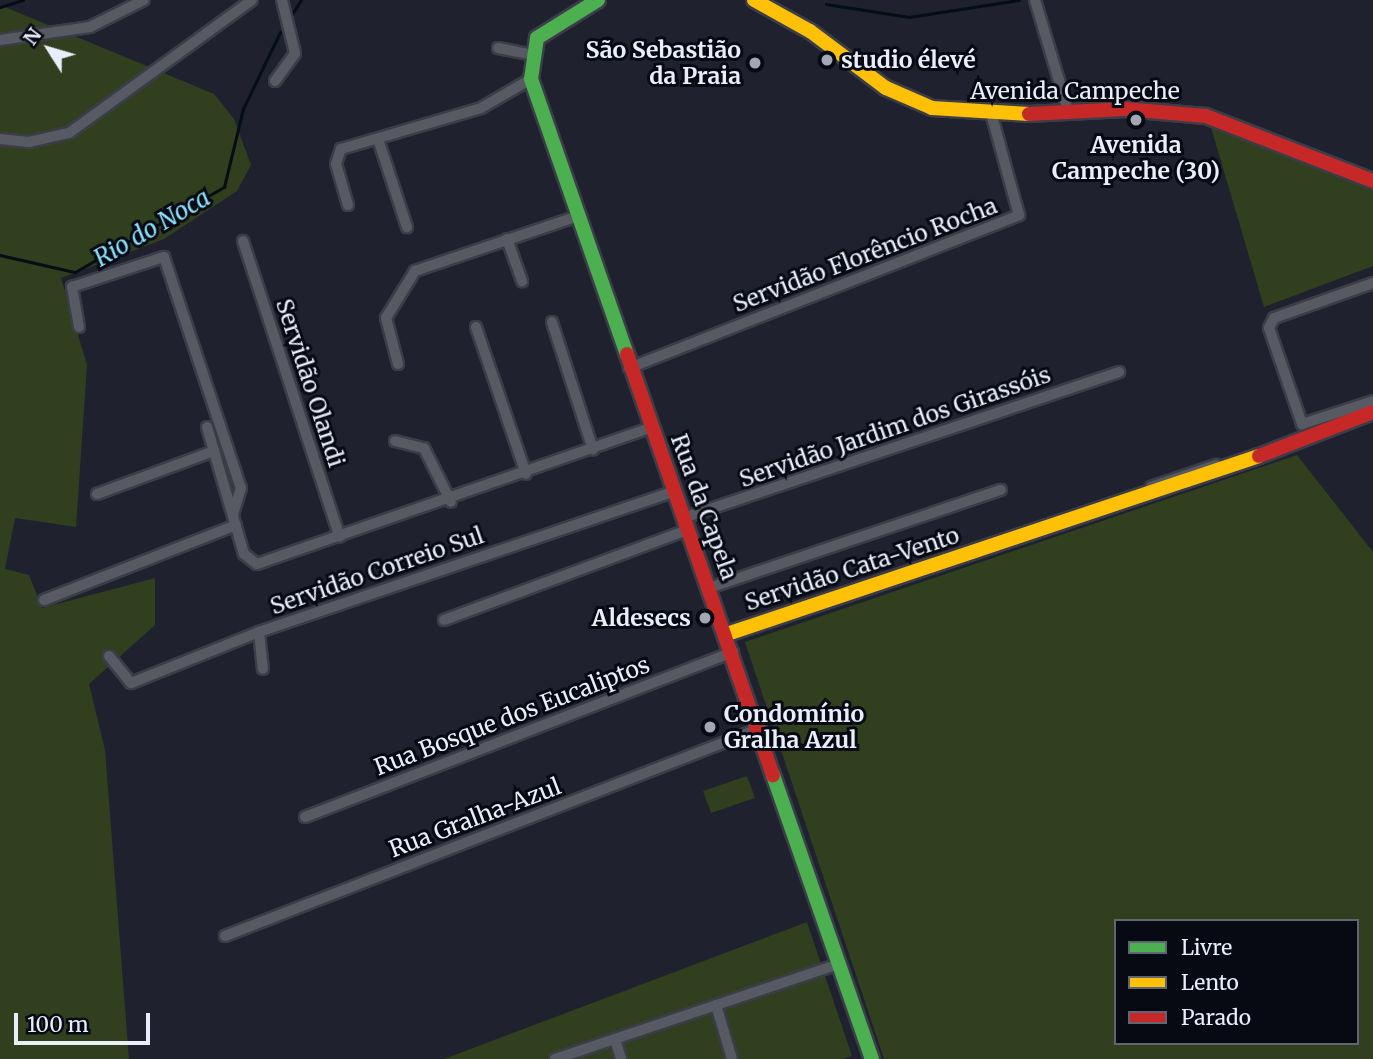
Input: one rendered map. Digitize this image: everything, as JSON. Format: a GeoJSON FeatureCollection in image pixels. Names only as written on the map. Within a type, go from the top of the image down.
{"type":"FeatureCollection","features":[{"type":"Feature","properties":{"kind":"main road"},"geometry":{"type":"LineString","coordinates":[[530,54],[551,25],[598,0]]}},
{"type":"Feature","properties":{"kind":"main road","name":"Avenida Campeche"},"geometry":{"type":"LineString","coordinates":[[754,0],[900,95],[943,111],[992,116],[1068,111],[1223,119],[1373,181]]}},
{"type":"Feature","properties":{"kind":"main road","name":"Rua da Capela"},"geometry":{"type":"LineString","coordinates":[[530,54],[531,79],[629,368],[761,728],[872,1059]]}},
{"type":"Feature","properties":{"kind":"main road","name":"Servidão Cata-Vento"},"geometry":{"type":"LineString","coordinates":[[727,634],[992,548],[1373,412]]}},
{"type":"Feature","properties":{"kind":"street"},"geometry":{"type":"LineString","coordinates":[[0,40],[90,27],[144,0]]}},
{"type":"Feature","properties":{"kind":"street"},"geometry":{"type":"LineString","coordinates":[[0,139],[29,142],[69,133],[252,0]]}},
{"type":"Feature","properties":{"kind":"street"},"geometry":{"type":"LineString","coordinates":[[275,81],[295,53],[282,0]]}},
{"type":"Feature","properties":{"kind":"street"},"geometry":{"type":"LineString","coordinates":[[1035,0],[1068,111]]}},
{"type":"Feature","properties":{"kind":"street"},"geometry":{"type":"LineString","coordinates":[[498,48],[530,54]]}},
{"type":"Feature","properties":{"kind":"street"},"geometry":{"type":"LineString","coordinates":[[348,205],[337,154],[377,139],[481,108],[531,79]]}},
{"type":"Feature","properties":{"kind":"street","name":"Servidão Florêncio Rocha"},"geometry":{"type":"LineString","coordinates":[[629,368],[1020,215],[992,116]]}},
{"type":"Feature","properties":{"kind":"street"},"geometry":{"type":"LineString","coordinates":[[377,139],[407,227]]}},
{"type":"Feature","properties":{"kind":"street"},"geometry":{"type":"LineString","coordinates":[[398,364],[386,318],[408,278],[439,259],[578,216]]}},
{"type":"Feature","properties":{"kind":"street"},"geometry":{"type":"LineString","coordinates":[[507,240],[522,281]]}},
{"type":"Feature","properties":{"kind":"street","name":"Servidão Olandi"},"geometry":{"type":"LineString","coordinates":[[243,241],[340,537]]}},
{"type":"Feature","properties":{"kind":"street"},"geometry":{"type":"LineString","coordinates":[[79,327],[72,287],[164,257],[241,488],[234,520]]}},
{"type":"Feature","properties":{"kind":"street"},"geometry":{"type":"LineString","coordinates":[[1373,283],[1274,318],[1269,328],[1302,424],[1373,401]]}},
{"type":"Feature","properties":{"kind":"street"},"geometry":{"type":"LineString","coordinates":[[552,322],[593,450]]}},
{"type":"Feature","properties":{"kind":"street"},"geometry":{"type":"LineString","coordinates":[[476,327],[526,474]]}},
{"type":"Feature","properties":{"kind":"street","name":"Servidão Jardim dos Girassóis"},"geometry":{"type":"LineString","coordinates":[[444,620],[685,524],[1119,372]]}},
{"type":"Feature","properties":{"kind":"street"},"geometry":{"type":"LineString","coordinates":[[207,428],[234,520],[252,564],[451,502],[650,428]]}},
{"type":"Feature","properties":{"kind":"street"},"geometry":{"type":"LineString","coordinates":[[395,441],[424,448],[451,502]]}},
{"type":"Feature","properties":{"kind":"street"},"geometry":{"type":"LineString","coordinates":[[97,494],[214,451]]}},
{"type":"Feature","properties":{"kind":"street"},"geometry":{"type":"LineString","coordinates":[[709,588],[1001,490]]}},
{"type":"Feature","properties":{"kind":"street","name":"Servidão Correio Sul"},"geometry":{"type":"LineString","coordinates":[[109,656],[131,683],[259,632],[673,492]]}},
{"type":"Feature","properties":{"kind":"street"},"geometry":{"type":"LineString","coordinates":[[44,600],[234,520]]}},
{"type":"Feature","properties":{"kind":"street"},"geometry":{"type":"LineString","coordinates":[[259,632],[263,669]]}},
{"type":"Feature","properties":{"kind":"street","name":"Rua Bosque dos Eucaliptos"},"geometry":{"type":"LineString","coordinates":[[305,817],[733,652]]}},
{"type":"Feature","properties":{"kind":"street","name":"Rua Gralha-Azul"},"geometry":{"type":"LineString","coordinates":[[225,936],[761,728]]}},
{"type":"Feature","properties":{"kind":"street"},"geometry":{"type":"LineString","coordinates":[[555,1059],[839,964]]}},
{"type":"Feature","properties":{"kind":"street"},"geometry":{"type":"LineString","coordinates":[[716,1005],[732,1059]]}},
{"type":"Feature","properties":{"kind":"street"},"geometry":{"type":"LineString","coordinates":[[615,1039],[621,1059]]}},
{"type":"Feature","properties":{"kind":"green space"},"geometry":{"type":"Polygon","coordinates":[[[0,5],[214,94],[234,119],[251,165],[237,191],[164,239],[61,278],[87,365],[76,527],[15,518],[5,569],[29,575],[42,608],[155,578],[155,625],[89,684],[105,750],[129,1059],[0,1059],[0,5]]]}},
{"type":"Feature","properties":{"kind":"green space"},"geometry":{"type":"Polygon","coordinates":[[[1210,124],[1250,134],[1373,188],[1373,266],[1264,307],[1210,124]]]}},
{"type":"Feature","properties":{"kind":"green space"},"geometry":{"type":"Polygon","coordinates":[[[1297,455],[1373,552],[1373,1059],[884,1059],[745,642],[1297,455]]]}},
{"type":"Feature","properties":{"kind":"green space"},"geometry":{"type":"Polygon","coordinates":[[[747,776],[755,798],[711,813],[703,791],[747,776]]]}},
{"type":"Feature","properties":{"kind":"green space"},"geometry":{"type":"Polygon","coordinates":[[[807,922],[852,1056],[843,1059],[444,1059],[807,922]]]}},
{"type":"Feature","properties":{"kind":"waterway"},"geometry":{"type":"LineString","coordinates":[[0,7],[23,0]]}},
{"type":"Feature","properties":{"kind":"waterway","name":"Rio do Noca"},"geometry":{"type":"LineString","coordinates":[[290,17],[301,0]]}},
{"type":"Feature","properties":{"kind":"waterway","name":"Rio do Noca"},"geometry":{"type":"LineString","coordinates":[[826,4],[909,17],[1019,0]]}},
{"type":"Feature","properties":{"kind":"waterway","name":"Rio do Noca"},"geometry":{"type":"LineString","coordinates":[[0,255],[75,272],[224,187],[243,109],[280,32]]}},
{"type":"Feature","properties":{"kind":"traffic: fast"},"geometry":{"type":"LineString","coordinates":[[598,0],[537,38],[531,79],[627,354]]}},
{"type":"Feature","properties":{"kind":"traffic: fast"},"geometry":{"type":"LineString","coordinates":[[773,775],[872,1059]]}},
{"type":"Feature","properties":{"kind":"traffic: slow"},"geometry":{"type":"LineString","coordinates":[[754,0],[810,31],[886,88],[932,108],[1029,114]]}},
{"type":"Feature","properties":{"kind":"traffic: slow"},"geometry":{"type":"LineString","coordinates":[[727,634],[1259,456]]}},
{"type":"Feature","properties":{"kind":"traffic: jam"},"geometry":{"type":"LineString","coordinates":[[1029,114],[1125,109],[1206,116],[1373,181]]}},
{"type":"Feature","properties":{"kind":"traffic: jam"},"geometry":{"type":"LineString","coordinates":[[627,354],[773,775]]}},
{"type":"Feature","properties":{"kind":"traffic: jam"},"geometry":{"type":"LineString","coordinates":[[1259,456],[1373,412]]}},
{"type":"Feature","properties":{"kind":"place","name":"studio élevé"},"geometry":{"type":"Point","coordinates":[827,60]}},
{"type":"Feature","properties":{"kind":"place","name":"São Sebastião da Praia"},"geometry":{"type":"Point","coordinates":[755,63]}},
{"type":"Feature","properties":{"kind":"place","name":"Avenida Campeche (30)"},"geometry":{"type":"Point","coordinates":[1136,120]}},
{"type":"Feature","properties":{"kind":"place","name":"Aldesecs"},"geometry":{"type":"Point","coordinates":[705,618]}},
{"type":"Feature","properties":{"kind":"place","name":"Condomínio Gralha Azul"},"geometry":{"type":"Point","coordinates":[710,727]}}]}
